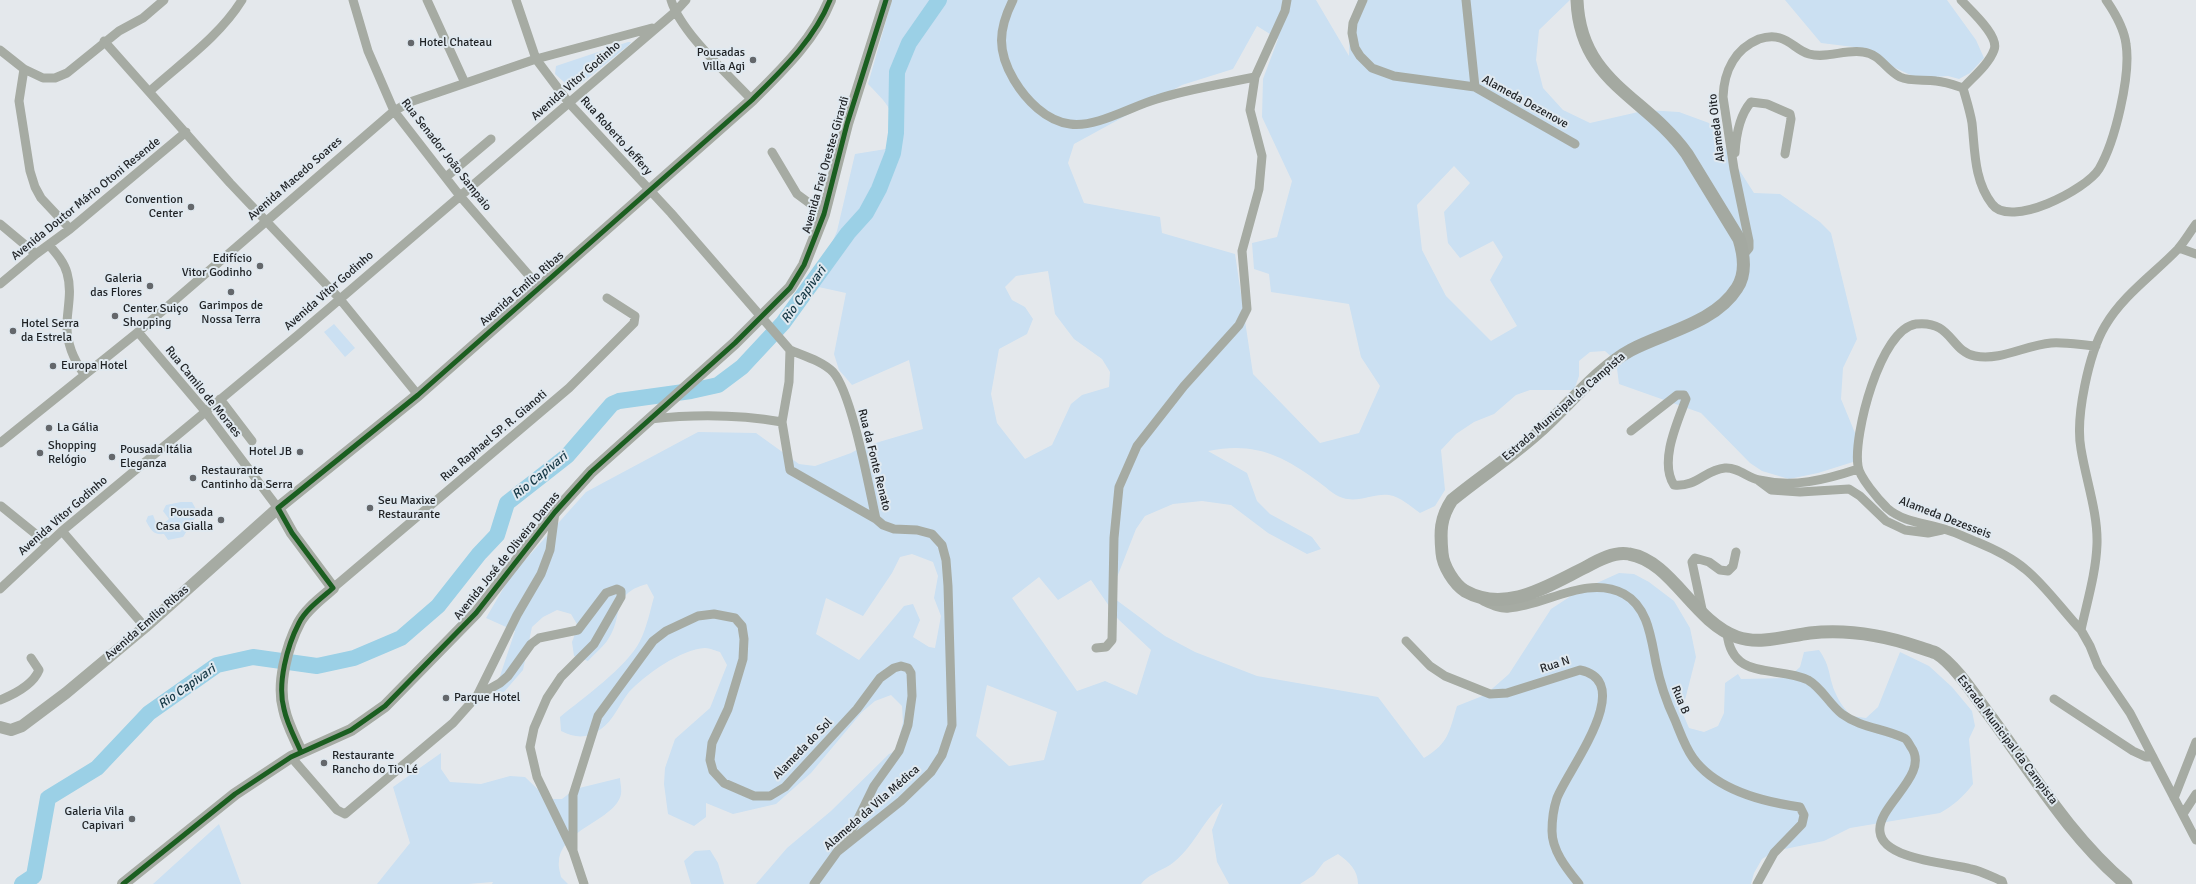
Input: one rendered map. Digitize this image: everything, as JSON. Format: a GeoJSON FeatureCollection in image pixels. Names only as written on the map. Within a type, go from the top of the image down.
{"type":"FeatureCollection","features":[{"type":"Feature","properties":{"kind":"main road","name":"Estrada Municipal da Campista"},"geometry":{"type":"LineString","coordinates":[[1577,0],[1580,29],[1586,48],[1596,64],[1678,141],[1732,226],[1744,254],[1744,269],[1738,288],[1721,307],[1630,351],[1610,365],[1539,432],[1452,500],[1441,521],[1440,536],[1442,557],[1447,570],[1461,588],[1479,598],[1504,600],[1523,596],[1599,560],[1627,553],[1643,558],[1657,568],[1703,617],[1726,633],[1741,638],[1756,641],[1837,631],[1893,638],[1936,654],[1960,676],[2077,833],[2106,867],[2126,884]]}},
{"type":"Feature","properties":{"kind":"street"},"geometry":{"type":"LineString","coordinates":[[0,50],[24,69],[43,78],[56,78],[67,73],[104,41],[143,18],[164,0]]}},
{"type":"Feature","properties":{"kind":"street"},"geometry":{"type":"LineString","coordinates":[[150,91],[221,28],[234,14],[242,0]]}},
{"type":"Feature","properties":{"kind":"street","name":"Rua Senador João Sampaio"},"geometry":{"type":"LineString","coordinates":[[353,0],[368,51],[394,111],[460,196],[539,286]]}},
{"type":"Feature","properties":{"kind":"street"},"geometry":{"type":"LineString","coordinates":[[427,0],[465,83]]}},
{"type":"Feature","properties":{"kind":"street","name":"Rua Roberto Jeffery"},"geometry":{"type":"LineString","coordinates":[[516,0],[536,59],[569,103],[650,191],[787,348]]}},
{"type":"Feature","properties":{"kind":"street"},"geometry":{"type":"LineString","coordinates":[[671,0],[675,12],[703,48],[752,100]]}},
{"type":"Feature","properties":{"kind":"street","name":"Avenida Vitor Godinho"},"geometry":{"type":"LineString","coordinates":[[0,589],[62,531],[460,196],[633,46],[675,12],[686,0]]}},
{"type":"Feature","properties":{"kind":"street","name":"Avenida Emílio Ribas"},"geometry":{"type":"LineString","coordinates":[[5,728],[22,726],[66,693],[145,626],[278,508],[418,395],[539,286],[650,191],[752,100],[794,58],[818,25],[830,0]]}},
{"type":"Feature","properties":{"kind":"street","name":"Avenida Frei Orestes Girardi"},"geometry":{"type":"LineString","coordinates":[[687,385],[763,320],[790,288],[804,265],[824,214],[847,124],[886,0]]}},
{"type":"Feature","properties":{"kind":"street"},"geometry":{"type":"LineString","coordinates":[[1013,0],[1002,27],[1004,63],[1018,87],[1033,105],[1060,122],[1071,124],[1103,119],[1156,99],[1255,77]]}},
{"type":"Feature","properties":{"kind":"street"},"geometry":{"type":"LineString","coordinates":[[1096,648],[1106,647],[1112,640],[1114,538],[1119,486],[1137,446],[1184,386],[1239,325],[1247,309],[1242,251],[1259,189],[1262,156],[1250,110],[1255,77],[1285,12],[1287,0]]}},
{"type":"Feature","properties":{"kind":"street","name":"Alameda Dezenove"},"geometry":{"type":"LineString","coordinates":[[1363,0],[1352,23],[1352,33],[1355,48],[1360,56],[1372,68],[1394,76],[1475,87],[1575,144]]}},
{"type":"Feature","properties":{"kind":"street"},"geometry":{"type":"LineString","coordinates":[[1466,0],[1475,87]]}},
{"type":"Feature","properties":{"kind":"street"},"geometry":{"type":"LineString","coordinates":[[1961,0],[1986,27],[1995,45],[1994,50],[1985,64],[1963,88],[1972,122],[1978,176],[1986,195],[1993,206],[2007,212],[2028,210],[2070,193],[2085,184],[2098,170],[2109,148],[2128,67],[2126,42],[2117,16],[2106,0]]}},
{"type":"Feature","properties":{"kind":"street","name":"Avenida Macedo Soares"},"geometry":{"type":"LineString","coordinates":[[0,443],[138,332],[394,111],[410,102],[536,59],[629,35],[657,26]]}},
{"type":"Feature","properties":{"kind":"street"},"geometry":{"type":"LineString","coordinates":[[629,35],[633,41],[633,46]]}},
{"type":"Feature","properties":{"kind":"street","name":"Alameda Oito"},"geometry":{"type":"LineString","coordinates":[[1744,254],[1748,248],[1749,241],[1734,169],[1723,97],[1724,86],[1729,68],[1738,52],[1751,42],[1763,38],[1778,37],[1789,41],[1804,52],[1817,56],[1864,52],[1877,57],[1900,77],[1948,83],[1963,88]]}},
{"type":"Feature","properties":{"kind":"street"},"geometry":{"type":"LineString","coordinates":[[104,41],[150,91],[230,183],[339,298],[418,395]]}},
{"type":"Feature","properties":{"kind":"street"},"geometry":{"type":"LineString","coordinates":[[24,69],[19,101],[20,118],[32,176],[41,198],[70,229]]}},
{"type":"Feature","properties":{"kind":"street"},"geometry":{"type":"LineString","coordinates":[[1734,169],[1738,127],[1746,108],[1751,102],[1767,104],[1790,114],[1791,119],[1785,154]]}},
{"type":"Feature","properties":{"kind":"street","name":"Avenida Doutor Mário Otoni Resende"},"geometry":{"type":"LineString","coordinates":[[0,284],[36,254],[70,229],[186,132]]}},
{"type":"Feature","properties":{"kind":"street"},"geometry":{"type":"LineString","coordinates":[[446,177],[491,139]]}},
{"type":"Feature","properties":{"kind":"street"},"geometry":{"type":"LineString","coordinates":[[772,152],[797,194],[824,214]]}},
{"type":"Feature","properties":{"kind":"street"},"geometry":{"type":"LineString","coordinates":[[0,224],[36,254]]}},
{"type":"Feature","properties":{"kind":"street"},"geometry":{"type":"LineString","coordinates":[[2081,630],[2094,568],[2097,543],[2094,514],[2080,447],[2080,418],[2088,374],[2096,346],[2106,326],[2119,307],[2179,248],[2196,224]]}},
{"type":"Feature","properties":{"kind":"street"},"geometry":{"type":"LineString","coordinates":[[49,245],[60,257],[67,273],[70,296],[67,322],[68,337],[72,355],[84,374]]}},
{"type":"Feature","properties":{"kind":"street"},"geometry":{"type":"LineString","coordinates":[[2179,248],[2196,254]]}},
{"type":"Feature","properties":{"kind":"street","name":"Rua Raphael SP. R. Gianoti"},"geometry":{"type":"LineString","coordinates":[[333,588],[569,388],[602,357],[634,323],[635,316],[607,298]]}},
{"type":"Feature","properties":{"kind":"street"},"geometry":{"type":"LineString","coordinates":[[1758,480],[1789,484],[1813,482],[1858,468],[1856,447],[1868,396],[1884,356],[1904,329],[1915,324],[1932,324],[1946,331],[1962,350],[1974,356],[1988,357],[2052,343],[2096,346]]}},
{"type":"Feature","properties":{"kind":"street","name":"Rua Camilo de Moraes"},"geometry":{"type":"LineString","coordinates":[[138,332],[205,411],[278,508]]}},
{"type":"Feature","properties":{"kind":"street"},"geometry":{"type":"LineString","coordinates":[[787,348],[789,382],[782,422],[790,470],[876,519]]}},
{"type":"Feature","properties":{"kind":"street","name":"Rua da Fonte Renato"},"geometry":{"type":"LineString","coordinates":[[787,348],[820,362],[833,373],[840,384],[852,417],[876,519],[883,526],[917,530],[932,534],[942,545],[946,560],[948,586],[952,725]]}},
{"type":"Feature","properties":{"kind":"street","name":"Avenida José de Oliveira Damas"},"geometry":{"type":"LineString","coordinates":[[123,884],[235,794],[296,754],[351,730],[385,706],[476,613],[555,512],[591,472],[687,385]]}},
{"type":"Feature","properties":{"kind":"street"},"geometry":{"type":"LineString","coordinates":[[1631,431],[1677,395],[1684,395],[1686,399],[1670,451],[1669,476],[1674,485],[1686,486],[1714,471],[1726,468],[1744,472],[1771,490],[1800,492],[1849,489],[1860,496],[1886,521],[1905,530],[1928,533],[1947,530]]}},
{"type":"Feature","properties":{"kind":"street"},"geometry":{"type":"LineString","coordinates":[[220,399],[252,441]]}},
{"type":"Feature","properties":{"kind":"street"},"geometry":{"type":"LineString","coordinates":[[650,419],[719,415],[748,416],[782,422]]}},
{"type":"Feature","properties":{"kind":"street","name":"Alameda Dezesseis"},"geometry":{"type":"LineString","coordinates":[[1858,468],[1888,508],[1901,517],[1923,525],[1947,530],[2007,556],[2026,569],[2081,630],[2090,646],[2098,666],[2130,713],[2174,798],[2189,819],[2196,840]]}},
{"type":"Feature","properties":{"kind":"street"},"geometry":{"type":"LineString","coordinates":[[1,506],[48,544]]}},
{"type":"Feature","properties":{"kind":"street"},"geometry":{"type":"LineString","coordinates":[[278,508],[292,533],[333,588],[299,622],[290,646],[285,672],[282,700],[284,710],[296,754],[337,810],[345,814],[453,723],[477,696],[517,615],[541,574],[550,550],[555,512]]}},
{"type":"Feature","properties":{"kind":"street"},"geometry":{"type":"LineString","coordinates":[[62,531],[145,626]]}},
{"type":"Feature","properties":{"kind":"street"},"geometry":{"type":"LineString","coordinates":[[1703,617],[1692,562],[1695,558],[1709,562],[1720,570],[1728,571],[1733,566],[1736,552]]}},
{"type":"Feature","properties":{"kind":"street","name":"Rua B"},"geometry":{"type":"LineString","coordinates":[[1479,598],[1496,607],[1509,608],[1572,591],[1600,588],[1624,594],[1640,607],[1650,630],[1662,692],[1693,758],[1706,772],[1734,790],[1800,807],[1804,815],[1802,824],[1774,853],[1757,884]]}},
{"type":"Feature","properties":{"kind":"street"},"geometry":{"type":"LineString","coordinates":[[477,696],[491,689],[508,676],[531,644],[539,638],[578,630],[606,593],[617,589],[621,591],[621,597],[594,644],[561,677],[547,698],[534,728],[530,747],[537,777],[573,851],[584,884]]}},
{"type":"Feature","properties":{"kind":"street","name":"Alameda do Sol"},"geometry":{"type":"LineString","coordinates":[[573,851],[573,795],[598,716],[653,641],[666,631],[698,616],[714,614],[735,618],[742,626],[744,639],[743,660],[728,709],[712,743],[710,760],[713,771],[724,783],[754,796],[770,796],[784,787],[857,709],[880,678],[894,668],[901,666],[908,668],[911,673],[912,696],[908,725],[899,751],[874,786],[856,823],[837,852]]}},
{"type":"Feature","properties":{"kind":"street"},"geometry":{"type":"LineString","coordinates":[[1726,633],[1730,648],[1744,664],[1761,671],[1789,674],[1806,680],[1818,686],[1842,714],[1863,726],[1905,738],[1915,752],[1916,763],[1900,794],[1879,824],[1880,834],[1890,846],[1900,854],[1972,869],[2002,883]]}},
{"type":"Feature","properties":{"kind":"street","name":"Rua N"},"geometry":{"type":"LineString","coordinates":[[1406,641],[1430,666],[1445,676],[1490,694],[1507,693],[1580,670],[1587,671],[1596,677],[1601,684],[1602,692],[1600,713],[1593,733],[1556,799],[1552,832],[1557,853],[1580,884]]}},
{"type":"Feature","properties":{"kind":"street"},"geometry":{"type":"LineString","coordinates":[[0,700],[18,692],[36,677],[39,670],[31,658]]}},
{"type":"Feature","properties":{"kind":"street"},"geometry":{"type":"LineString","coordinates":[[2054,699],[2133,751],[2146,757],[2153,757]]}},
{"type":"Feature","properties":{"kind":"street","name":"Alameda da Vila Médica"},"geometry":{"type":"LineString","coordinates":[[814,884],[837,852],[901,801],[931,772],[942,755],[952,725]]}},
{"type":"Feature","properties":{"kind":"street"},"geometry":{"type":"LineString","coordinates":[[2174,798],[2196,742]]}},
{"type":"Feature","properties":{"kind":"street"},"geometry":{"type":"LineString","coordinates":[[2189,819],[2196,794]]}},
{"type":"Feature","properties":{"kind":"street"},"geometry":{"type":"LineString","coordinates":[[2106,867],[2115,884]]}},
{"type":"Feature","properties":{"kind":"shaded area"},"geometry":{"type":"Polygon","coordinates":[[[892,0],[1316,0],[1349,56],[1350,22],[1358,0],[1570,0],[1539,30],[1536,60],[1543,88],[1563,110],[1590,123],[1647,110],[1679,112],[1709,123],[1754,193],[1780,194],[1820,222],[1831,233],[1857,339],[1843,368],[1841,399],[1855,433],[1853,462],[1818,473],[1789,479],[1762,471],[1750,463],[1701,413],[1619,384],[1616,361],[1605,351],[1590,352],[1579,361],[1579,376],[1574,390],[1530,390],[1516,395],[1494,414],[1474,422],[1456,434],[1441,450],[1445,490],[1435,506],[1420,513],[1401,500],[1389,495],[1378,495],[1361,499],[1340,497],[1290,463],[1265,452],[1239,448],[1208,451],[1247,473],[1257,501],[1270,514],[1312,537],[1321,549],[1307,554],[1268,533],[1231,505],[1202,501],[1173,504],[1145,516],[1136,529],[1114,585],[1115,599],[1165,636],[1195,652],[1257,676],[1378,697],[1424,758],[1439,747],[1447,736],[1457,706],[1485,695],[1509,674],[1551,609],[1577,592],[1619,573],[1634,574],[1649,582],[1674,601],[1690,628],[1696,657],[1683,714],[1689,728],[1704,732],[1718,726],[1724,713],[1725,683],[1738,674],[1741,679],[1788,678],[1800,667],[1804,652],[1819,650],[1826,661],[1835,692],[1842,705],[1851,716],[1866,718],[1878,707],[1900,652],[1929,666],[1952,687],[1972,711],[1975,726],[1969,739],[1973,784],[1966,793],[1950,807],[1940,813],[1850,828],[1824,841],[1775,851],[1762,859],[1754,873],[1751,884],[1358,884],[1355,870],[1338,854],[1324,862],[1314,875],[1300,884],[1229,884],[1217,862],[1212,830],[1223,803],[1209,818],[1192,843],[1178,858],[1141,884],[756,884],[787,848],[831,811],[889,754],[896,751],[903,722],[902,706],[891,695],[875,701],[862,712],[811,773],[776,804],[733,814],[706,803],[706,817],[694,826],[668,814],[664,784],[665,768],[675,739],[710,708],[727,665],[720,652],[707,648],[696,649],[664,664],[644,678],[629,692],[613,717],[605,726],[591,735],[576,736],[561,731],[560,717],[604,682],[634,651],[645,630],[654,597],[647,584],[635,588],[622,600],[616,623],[607,641],[588,661],[574,656],[572,642],[578,626],[571,614],[557,610],[543,617],[532,627],[523,670],[504,692],[495,691],[515,631],[486,618],[510,577],[586,492],[698,432],[756,433],[799,464],[815,466],[851,453],[862,447],[923,429],[909,360],[852,385],[839,370],[834,354],[846,293],[814,286],[837,231],[855,154],[886,149],[890,137],[893,119],[891,112],[882,99],[868,84],[892,0]],[[1257,26],[1233,69],[1182,85],[1074,144],[1068,163],[1084,203],[1160,217],[1162,233],[1235,254],[1253,374],[1320,443],[1359,433],[1380,386],[1361,357],[1349,304],[1271,292],[1269,274],[1254,269],[1252,243],[1277,237],[1292,181],[1262,117],[1263,79],[1278,39],[1257,26]],[[1454,166],[1417,205],[1422,250],[1446,296],[1491,341],[1517,326],[1490,280],[1503,257],[1493,241],[1460,258],[1448,243],[1444,212],[1470,183],[1454,166]],[[1048,271],[1016,276],[1005,287],[1012,300],[1025,307],[1033,319],[1027,334],[999,349],[991,394],[997,423],[1025,459],[1052,445],[1071,404],[1082,395],[1109,387],[1110,372],[1102,359],[1074,339],[1055,314],[1048,271]],[[912,554],[900,557],[892,573],[863,616],[826,598],[816,634],[859,660],[904,606],[913,604],[920,620],[913,637],[929,647],[935,648],[941,616],[934,598],[938,576],[933,562],[912,554]],[[1039,577],[1012,598],[1077,691],[1105,681],[1137,695],[1151,650],[1118,619],[1091,580],[1058,600],[1039,577]],[[987,685],[976,736],[1009,766],[1044,760],[1057,712],[987,685]]]}},
{"type":"Feature","properties":{"kind":"shaded area"},"geometry":{"type":"Polygon","coordinates":[[[1785,0],[1947,0],[1976,40],[1984,58],[1970,73],[1959,79],[1948,76],[1917,78],[1891,66],[1870,49],[1821,43],[1785,0]]]}},
{"type":"Feature","properties":{"kind":"shaded area"},"geometry":{"type":"Polygon","coordinates":[[[631,42],[573,90],[555,74],[556,66],[631,42]]]}},
{"type":"Feature","properties":{"kind":"shaded area"},"geometry":{"type":"Polygon","coordinates":[[[334,324],[355,348],[345,357],[324,332],[334,324]]]}},
{"type":"Feature","properties":{"kind":"shaded area"},"geometry":{"type":"Polygon","coordinates":[[[181,502],[192,502],[198,513],[183,537],[168,540],[164,534],[157,534],[149,527],[146,521],[148,516],[153,515],[156,523],[165,522],[169,519],[163,511],[166,505],[181,502]]]}},
{"type":"Feature","properties":{"kind":"shaded area"},"geometry":{"type":"Polygon","coordinates":[[[441,753],[441,769],[450,782],[481,784],[510,776],[525,777],[548,799],[562,799],[575,789],[620,778],[621,794],[617,803],[610,811],[569,840],[562,850],[559,861],[559,869],[561,877],[568,884],[492,884],[493,882],[468,884],[377,884],[410,843],[393,787],[441,753]]]}},
{"type":"Feature","properties":{"kind":"shaded area"},"geometry":{"type":"Polygon","coordinates":[[[219,824],[241,884],[153,884],[219,824]]]}},
{"type":"Feature","properties":{"kind":"shaded area"},"geometry":{"type":"Polygon","coordinates":[[[710,850],[718,863],[724,884],[691,884],[684,861],[695,851],[710,850]]]}},
{"type":"Feature","properties":{"kind":"waterway","name":"Rio Capivari"},"geometry":{"type":"LineString","coordinates":[[22,884],[34,876],[48,798],[97,768],[149,713],[217,665],[253,657],[317,666],[354,658],[401,638],[438,606],[479,554],[497,535],[507,503],[567,456],[612,404],[619,401],[691,391],[718,385],[742,367],[783,323],[848,233],[866,213],[879,189],[893,153],[896,133],[897,72],[909,43],[939,0]]}},
{"type":"Feature","properties":{"kind":"cycle path"},"geometry":{"type":"LineString","coordinates":[[301,752],[285,715],[282,699],[284,665],[295,632],[302,618],[314,604],[333,588],[292,533],[278,508],[418,395],[752,100],[796,54],[815,28],[830,0]]}},
{"type":"Feature","properties":{"kind":"cycle path"},"geometry":{"type":"LineString","coordinates":[[123,884],[235,794],[291,757],[351,730],[385,706],[476,613],[555,512],[591,472],[735,343],[790,288],[804,265],[824,214],[847,124],[886,0]]}},
{"type":"Feature","properties":{"kind":"place","name":"Hotel Chateau"},"geometry":{"type":"Point","coordinates":[411,43]}},
{"type":"Feature","properties":{"kind":"place","name":"Pousadas Villa Agi"},"geometry":{"type":"Point","coordinates":[753,60]}},
{"type":"Feature","properties":{"kind":"place","name":"Convention Center"},"geometry":{"type":"Point","coordinates":[191,207]}},
{"type":"Feature","properties":{"kind":"place","name":"Edifício Vitor Godinho"},"geometry":{"type":"Point","coordinates":[260,266]}},
{"type":"Feature","properties":{"kind":"place","name":"Galeria das Flores"},"geometry":{"type":"Point","coordinates":[150,286]}},
{"type":"Feature","properties":{"kind":"place","name":"Garimpos de Nossa Terra"},"geometry":{"type":"Point","coordinates":[231,292]}},
{"type":"Feature","properties":{"kind":"place","name":"Center Suiço Shopping"},"geometry":{"type":"Point","coordinates":[115,316]}},
{"type":"Feature","properties":{"kind":"place","name":"Hotel Serra da Estrela"},"geometry":{"type":"Point","coordinates":[13,331]}},
{"type":"Feature","properties":{"kind":"place","name":"Europa Hotel"},"geometry":{"type":"Point","coordinates":[53,366]}},
{"type":"Feature","properties":{"kind":"place","name":"La Gália"},"geometry":{"type":"Point","coordinates":[49,428]}},
{"type":"Feature","properties":{"kind":"place","name":"Hotel JB"},"geometry":{"type":"Point","coordinates":[300,452]}},
{"type":"Feature","properties":{"kind":"place","name":"Shopping Relógio"},"geometry":{"type":"Point","coordinates":[40,453]}},
{"type":"Feature","properties":{"kind":"place","name":"Pousada Itália Eleganza"},"geometry":{"type":"Point","coordinates":[112,457]}},
{"type":"Feature","properties":{"kind":"place","name":"Restaurante Cantinho da Serra"},"geometry":{"type":"Point","coordinates":[193,478]}},
{"type":"Feature","properties":{"kind":"place","name":"Seu Maxixe Restaurante"},"geometry":{"type":"Point","coordinates":[370,508]}},
{"type":"Feature","properties":{"kind":"place","name":"Pousada Casa Gialla"},"geometry":{"type":"Point","coordinates":[221,520]}},
{"type":"Feature","properties":{"kind":"place","name":"Parque Hotel"},"geometry":{"type":"Point","coordinates":[446,698]}},
{"type":"Feature","properties":{"kind":"place","name":"Restaurante Rancho do Tio Lé"},"geometry":{"type":"Point","coordinates":[324,763]}},
{"type":"Feature","properties":{"kind":"place","name":"Galeria Vila Capivari"},"geometry":{"type":"Point","coordinates":[132,819]}}]}
